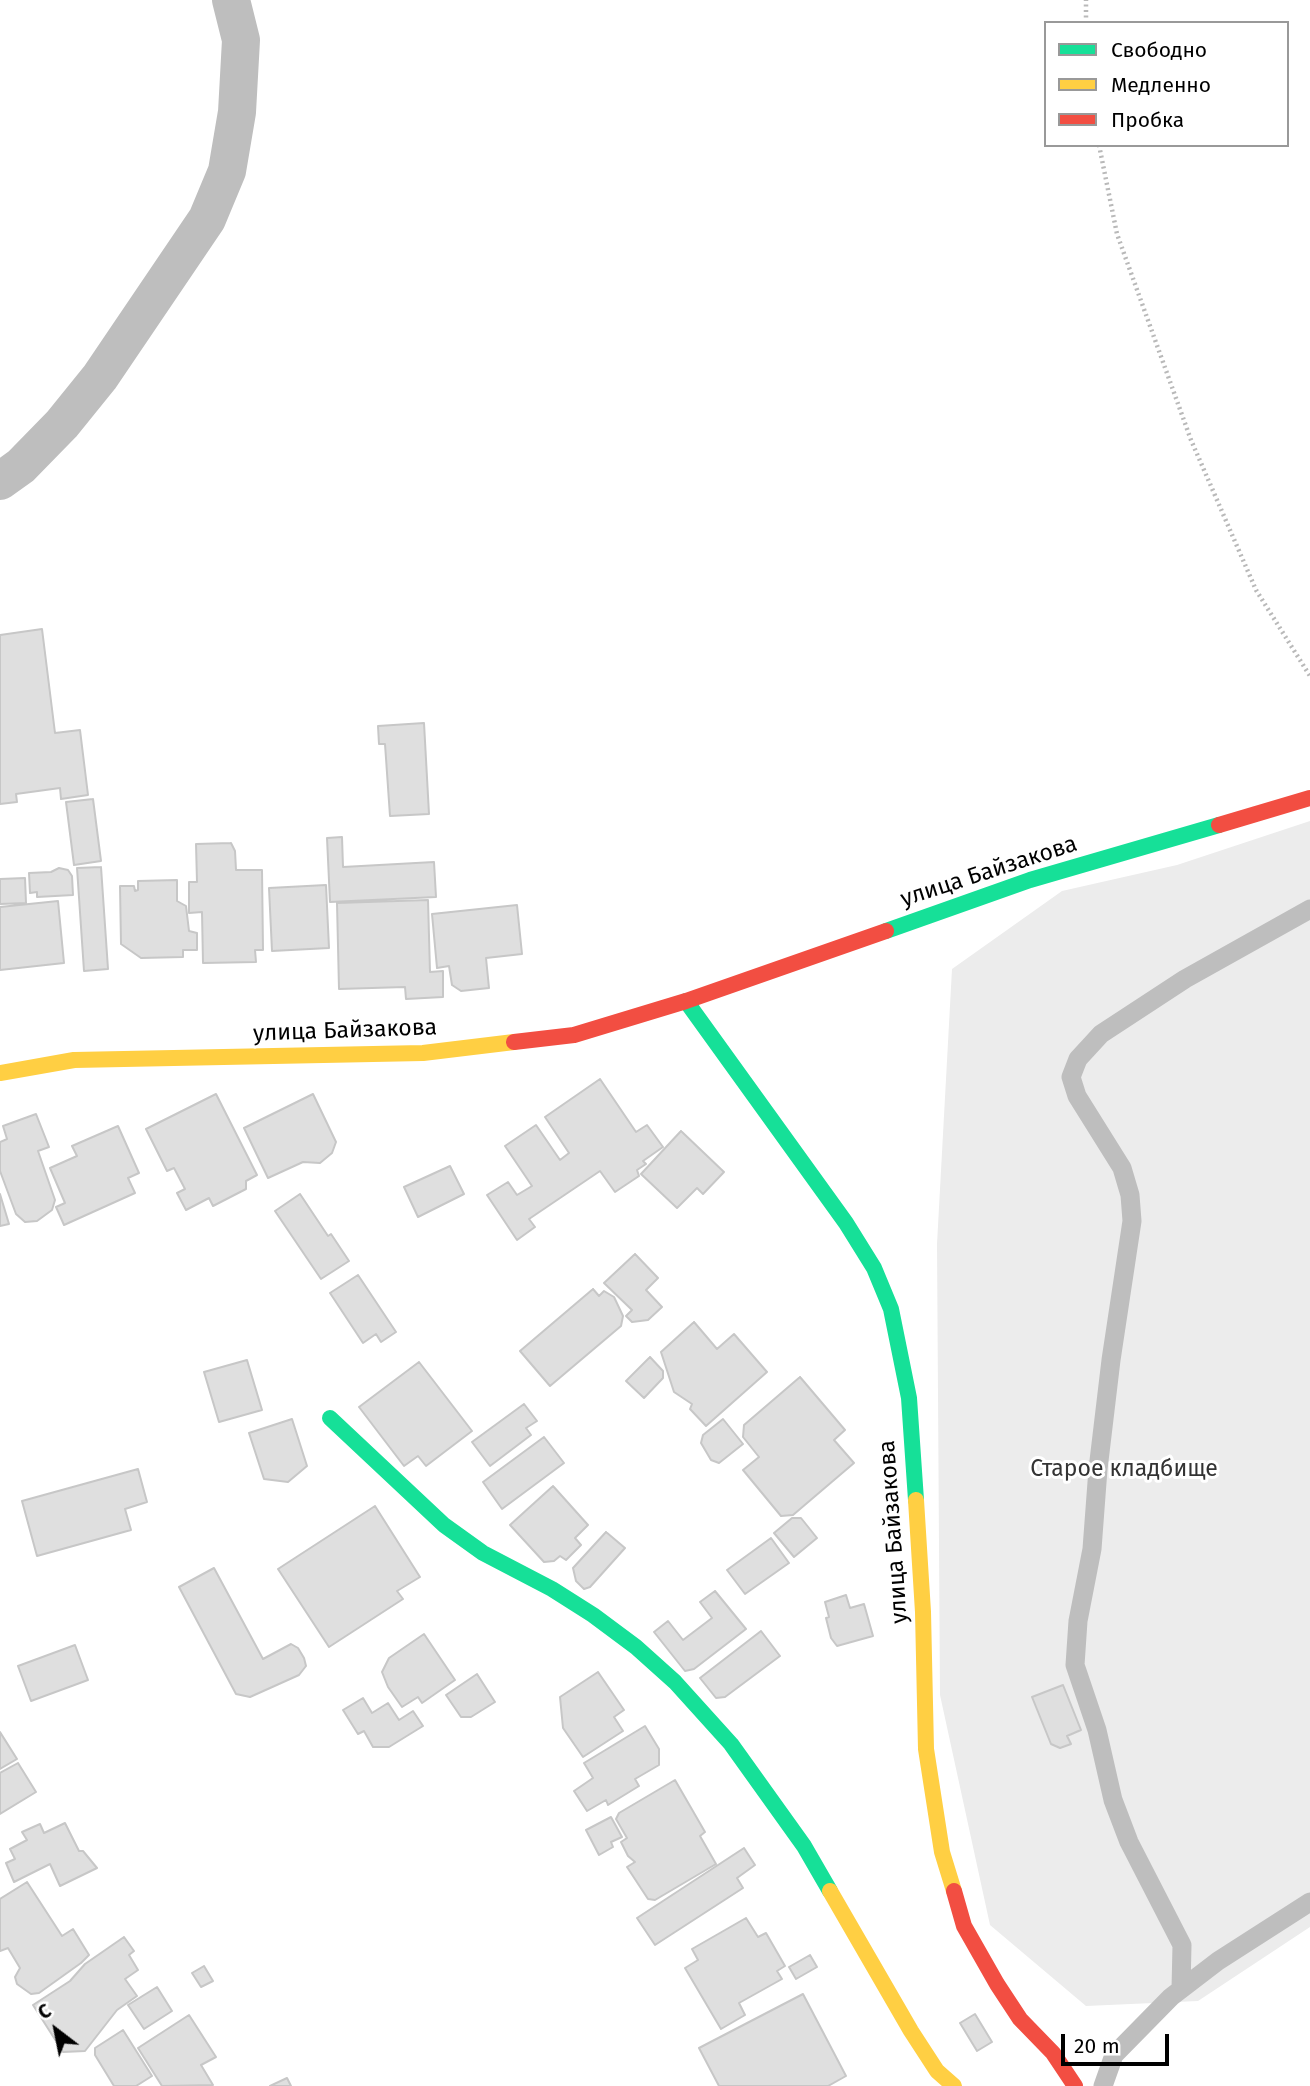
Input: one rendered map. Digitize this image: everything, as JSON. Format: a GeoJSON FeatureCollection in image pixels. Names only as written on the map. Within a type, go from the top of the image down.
{"type":"FeatureCollection","features":[{"type":"Feature","properties":{"kind":"street"},"geometry":{"type":"LineString","coordinates":[[0,481],[21,466],[62,424],[100,377],[207,219],[227,171],[237,112],[241,40],[231,0]]}},
{"type":"Feature","properties":{"kind":"street","name":"улица Байзакова"},"geometry":{"type":"LineString","coordinates":[[0,1073],[74,1060],[424,1053],[574,1035],[686,1001],[1030,880],[1310,798]]}},
{"type":"Feature","properties":{"kind":"street","name":"улица Байзакова"},"geometry":{"type":"LineString","coordinates":[[686,1001],[846,1223],[874,1268],[891,1309],[909,1398],[923,1612],[926,1749],[942,1852],[964,1926],[977,1949],[1020,2019],[1053,2053],[1075,2086]]}},
{"type":"Feature","properties":{"kind":"street"},"geometry":{"type":"LineString","coordinates":[[330,1418],[444,1525],[483,1553],[552,1589],[593,1615],[636,1647],[675,1682],[731,1744],[804,1846],[911,2031],[937,2071],[954,2086]]}},
{"type":"Feature","properties":{"kind":"lane"},"geometry":{"type":"LineString","coordinates":[[1181,1989],[1182,1945],[1125,1832],[1113,1800],[1097,1730],[1075,1665],[1078,1621],[1092,1549],[1111,1360],[1132,1221],[1130,1195],[1122,1168],[1077,1096],[1071,1077],[1078,1059],[1101,1034],[1185,979],[1310,909]]}},
{"type":"Feature","properties":{"kind":"lane"},"geometry":{"type":"LineString","coordinates":[[1103,2086],[1114,2055],[1181,1989],[1218,1961],[1310,1902]]}},
{"type":"Feature","properties":{"kind":"path"},"geometry":{"type":"LineString","coordinates":[[1086,0],[1086,21]]}},
{"type":"Feature","properties":{"kind":"path"},"geometry":{"type":"LineString","coordinates":[[1099,147],[1117,234],[1191,440],[1256,590],[1310,676]]}},
{"type":"Feature","properties":{"kind":"green space","name":"Старое кладбище"},"geometry":{"type":"Polygon","coordinates":[[[1310,821],[1310,1927],[1198,2001],[1086,2006],[990,1925],[940,1695],[937,1244],[952,969],[1062,891],[1177,865],[1310,821]]]}},
{"type":"Feature","properties":{"kind":"building"},"geometry":{"type":"Polygon","coordinates":[[[42,629],[55,733],[80,730],[88,795],[61,799],[60,788],[16,794],[17,802],[0,804],[0,635],[42,629]]]}},
{"type":"Feature","properties":{"kind":"building"},"geometry":{"type":"Polygon","coordinates":[[[424,723],[429,814],[390,816],[385,744],[379,744],[378,726],[424,723]]]}},
{"type":"Feature","properties":{"kind":"building"},"geometry":{"type":"Polygon","coordinates":[[[93,799],[101,861],[74,865],[66,802],[93,799]]]}},
{"type":"Feature","properties":{"kind":"building"},"geometry":{"type":"Polygon","coordinates":[[[342,837],[343,867],[434,862],[436,897],[330,902],[327,838],[342,837]]]}},
{"type":"Feature","properties":{"kind":"building"},"geometry":{"type":"Polygon","coordinates":[[[231,843],[235,851],[236,870],[262,870],[263,950],[255,950],[256,962],[203,963],[202,912],[189,913],[189,882],[197,882],[196,844],[231,843]]]}},
{"type":"Feature","properties":{"kind":"building"},"geometry":{"type":"Polygon","coordinates":[[[101,867],[108,969],[84,971],[77,868],[101,867]]]}},
{"type":"Feature","properties":{"kind":"building"},"geometry":{"type":"Polygon","coordinates":[[[59,868],[68,870],[72,876],[73,895],[37,897],[37,892],[30,893],[29,873],[51,872],[59,868]]]}},
{"type":"Feature","properties":{"kind":"building"},"geometry":{"type":"Polygon","coordinates":[[[25,878],[26,903],[0,904],[0,879],[25,878]]]}},
{"type":"Feature","properties":{"kind":"building"},"geometry":{"type":"Polygon","coordinates":[[[177,880],[177,901],[186,906],[189,931],[197,933],[197,950],[183,950],[183,957],[141,958],[121,944],[120,886],[134,886],[135,891],[138,890],[138,881],[177,880]]]}},
{"type":"Feature","properties":{"kind":"building"},"geometry":{"type":"Polygon","coordinates":[[[326,885],[329,948],[272,951],[269,888],[326,885]]]}},
{"type":"Feature","properties":{"kind":"building"},"geometry":{"type":"Polygon","coordinates":[[[428,900],[430,972],[443,971],[443,997],[406,999],[405,987],[339,989],[337,903],[428,900]]]}},
{"type":"Feature","properties":{"kind":"building"},"geometry":{"type":"Polygon","coordinates":[[[58,901],[64,963],[0,970],[0,907],[58,901]]]}},
{"type":"Feature","properties":{"kind":"building"},"geometry":{"type":"Polygon","coordinates":[[[517,905],[522,954],[486,958],[489,988],[461,991],[452,985],[449,966],[437,968],[432,914],[517,905]]]}},
{"type":"Feature","properties":{"kind":"building"},"geometry":{"type":"Polygon","coordinates":[[[600,1079],[636,1132],[647,1125],[663,1147],[643,1161],[646,1164],[637,1170],[639,1176],[615,1192],[600,1171],[529,1219],[535,1227],[517,1240],[487,1195],[508,1182],[517,1195],[532,1186],[505,1146],[536,1125],[560,1160],[569,1153],[545,1117],[600,1079]]]}},
{"type":"Feature","properties":{"kind":"building"},"geometry":{"type":"Polygon","coordinates":[[[216,1094],[257,1175],[246,1181],[246,1189],[213,1206],[209,1198],[186,1210],[177,1193],[185,1189],[174,1168],[167,1171],[146,1129],[216,1094]]]}},
{"type":"Feature","properties":{"kind":"building"},"geometry":{"type":"Polygon","coordinates":[[[313,1094],[336,1142],[332,1153],[320,1163],[303,1162],[268,1178],[244,1128],[313,1094]]]}},
{"type":"Feature","properties":{"kind":"building"},"geometry":{"type":"Polygon","coordinates":[[[36,1114],[49,1147],[38,1151],[55,1200],[52,1210],[37,1221],[25,1222],[16,1214],[0,1171],[0,1142],[7,1139],[3,1126],[36,1114]]]}},
{"type":"Feature","properties":{"kind":"building"},"geometry":{"type":"Polygon","coordinates":[[[118,1126],[139,1173],[128,1178],[135,1193],[64,1225],[56,1207],[65,1203],[50,1168],[77,1156],[72,1146],[118,1126]]]}},
{"type":"Feature","properties":{"kind":"building"},"geometry":{"type":"Polygon","coordinates":[[[681,1131],[724,1172],[703,1194],[697,1188],[677,1208],[641,1174],[681,1131]]]}},
{"type":"Feature","properties":{"kind":"building"},"geometry":{"type":"Polygon","coordinates":[[[450,1166],[464,1194],[418,1217],[404,1187],[450,1166]]]}},
{"type":"Feature","properties":{"kind":"building"},"geometry":{"type":"Polygon","coordinates":[[[0,1194],[9,1224],[0,1226],[0,1194]]]}},
{"type":"Feature","properties":{"kind":"building"},"geometry":{"type":"Polygon","coordinates":[[[300,1194],[328,1236],[331,1234],[349,1261],[321,1279],[275,1211],[300,1194]]]}},
{"type":"Feature","properties":{"kind":"building"},"geometry":{"type":"Polygon","coordinates":[[[635,1254],[658,1278],[646,1290],[662,1307],[648,1320],[632,1322],[626,1316],[632,1310],[604,1283],[635,1254]]]}},
{"type":"Feature","properties":{"kind":"building"},"geometry":{"type":"Polygon","coordinates":[[[358,1275],[396,1332],[381,1342],[376,1334],[363,1343],[330,1293],[358,1275]]]}},
{"type":"Feature","properties":{"kind":"building"},"geometry":{"type":"Polygon","coordinates":[[[593,1289],[599,1296],[604,1291],[614,1297],[623,1316],[621,1326],[550,1386],[520,1351],[593,1289]]]}},
{"type":"Feature","properties":{"kind":"building"},"geometry":{"type":"Polygon","coordinates":[[[694,1322],[717,1349],[734,1334],[767,1372],[706,1426],[690,1409],[692,1404],[674,1392],[661,1352],[694,1322]]]}},
{"type":"Feature","properties":{"kind":"building"},"geometry":{"type":"Polygon","coordinates":[[[650,1357],[663,1371],[663,1378],[644,1398],[626,1381],[650,1357]]]}},
{"type":"Feature","properties":{"kind":"building"},"geometry":{"type":"Polygon","coordinates":[[[247,1360],[262,1410],[219,1422],[204,1372],[247,1360]]]}},
{"type":"Feature","properties":{"kind":"building"},"geometry":{"type":"Polygon","coordinates":[[[419,1362],[472,1431],[426,1466],[418,1456],[404,1466],[359,1407],[419,1362]]]}},
{"type":"Feature","properties":{"kind":"building"},"geometry":{"type":"Polygon","coordinates":[[[800,1377],[845,1430],[834,1440],[854,1463],[793,1515],[781,1516],[743,1470],[759,1457],[743,1437],[744,1425],[800,1377]]]}},
{"type":"Feature","properties":{"kind":"building"},"geometry":{"type":"Polygon","coordinates":[[[524,1404],[537,1421],[526,1428],[531,1435],[490,1466],[472,1442],[524,1404]]]}},
{"type":"Feature","properties":{"kind":"building"},"geometry":{"type":"Polygon","coordinates":[[[292,1419],[307,1466],[288,1482],[264,1479],[249,1433],[292,1419]]]}},
{"type":"Feature","properties":{"kind":"building"},"geometry":{"type":"Polygon","coordinates":[[[723,1419],[743,1444],[719,1463],[711,1460],[701,1443],[703,1435],[723,1419]]]}},
{"type":"Feature","properties":{"kind":"building"},"geometry":{"type":"Polygon","coordinates":[[[544,1437],[564,1463],[502,1509],[483,1482],[544,1437]]]}},
{"type":"Feature","properties":{"kind":"building"},"geometry":{"type":"Polygon","coordinates":[[[138,1469],[147,1502],[125,1509],[131,1530],[37,1556],[22,1501],[138,1469]]]}},
{"type":"Feature","properties":{"kind":"building"},"geometry":{"type":"Polygon","coordinates":[[[553,1486],[588,1525],[575,1538],[581,1545],[566,1560],[560,1556],[554,1561],[544,1562],[510,1525],[553,1486]]]}},
{"type":"Feature","properties":{"kind":"building"},"geometry":{"type":"Polygon","coordinates":[[[375,1506],[420,1577],[397,1591],[403,1599],[329,1647],[278,1569],[375,1506]]]}},
{"type":"Feature","properties":{"kind":"building"},"geometry":{"type":"Polygon","coordinates":[[[792,1518],[801,1518],[817,1538],[794,1557],[774,1533],[792,1518]]]}},
{"type":"Feature","properties":{"kind":"building"},"geometry":{"type":"Polygon","coordinates":[[[606,1532],[625,1548],[590,1587],[584,1589],[576,1581],[573,1568],[606,1532]]]}},
{"type":"Feature","properties":{"kind":"building"},"geometry":{"type":"Polygon","coordinates":[[[771,1538],[789,1563],[745,1594],[727,1570],[771,1538]]]}},
{"type":"Feature","properties":{"kind":"building"},"geometry":{"type":"Polygon","coordinates":[[[214,1568],[263,1659],[291,1644],[298,1648],[304,1658],[306,1666],[299,1675],[250,1697],[236,1694],[179,1587],[214,1568]]]}},
{"type":"Feature","properties":{"kind":"building"},"geometry":{"type":"Polygon","coordinates":[[[715,1591],[746,1629],[694,1669],[685,1671],[654,1632],[668,1621],[683,1640],[712,1618],[700,1602],[715,1591]]]}},
{"type":"Feature","properties":{"kind":"building"},"geometry":{"type":"Polygon","coordinates":[[[846,1595],[850,1608],[864,1604],[873,1636],[837,1646],[831,1638],[825,1602],[846,1595]]]}},
{"type":"Feature","properties":{"kind":"building"},"geometry":{"type":"Polygon","coordinates":[[[761,1631],[780,1656],[725,1697],[716,1698],[700,1678],[761,1631]]]}},
{"type":"Feature","properties":{"kind":"building"},"geometry":{"type":"Polygon","coordinates":[[[424,1634],[455,1680],[422,1703],[418,1697],[402,1707],[388,1687],[382,1672],[389,1658],[424,1634]]]}},
{"type":"Feature","properties":{"kind":"building"},"geometry":{"type":"Polygon","coordinates":[[[75,1645],[88,1680],[31,1701],[18,1666],[75,1645]]]}},
{"type":"Feature","properties":{"kind":"building"},"geometry":{"type":"Polygon","coordinates":[[[598,1672],[624,1710],[614,1717],[623,1731],[583,1757],[563,1728],[560,1697],[598,1672]]]}},
{"type":"Feature","properties":{"kind":"building"},"geometry":{"type":"Polygon","coordinates":[[[477,1674],[495,1702],[471,1717],[461,1717],[446,1695],[477,1674]]]}},
{"type":"Feature","properties":{"kind":"building"},"geometry":{"type":"Polygon","coordinates":[[[1063,1685],[1081,1730],[1067,1736],[1071,1744],[1060,1748],[1051,1744],[1032,1697],[1063,1685]]]}},
{"type":"Feature","properties":{"kind":"building"},"geometry":{"type":"Polygon","coordinates":[[[363,1698],[372,1713],[388,1703],[399,1720],[413,1711],[423,1726],[389,1747],[373,1747],[364,1731],[358,1734],[343,1710],[363,1698]]]}},
{"type":"Feature","properties":{"kind":"building"},"geometry":{"type":"Polygon","coordinates":[[[645,1726],[659,1749],[659,1765],[635,1779],[639,1786],[608,1805],[606,1800],[587,1811],[574,1791],[593,1778],[584,1763],[645,1726]]]}},
{"type":"Feature","properties":{"kind":"building"},"geometry":{"type":"Polygon","coordinates":[[[0,1732],[17,1759],[0,1769],[0,1732]]]}},
{"type":"Feature","properties":{"kind":"building"},"geometry":{"type":"Polygon","coordinates":[[[18,1763],[36,1792],[0,1814],[0,1773],[18,1763]]]}},
{"type":"Feature","properties":{"kind":"building"},"geometry":{"type":"Polygon","coordinates":[[[675,1780],[705,1832],[700,1836],[716,1864],[655,1900],[648,1899],[627,1867],[635,1862],[628,1856],[621,1842],[627,1838],[616,1819],[619,1813],[675,1780]]]}},
{"type":"Feature","properties":{"kind":"building"},"geometry":{"type":"Polygon","coordinates":[[[611,1817],[622,1837],[611,1842],[613,1847],[599,1855],[586,1830],[611,1817]]]}},
{"type":"Feature","properties":{"kind":"building"},"geometry":{"type":"Polygon","coordinates":[[[65,1823],[79,1851],[83,1851],[97,1868],[60,1886],[50,1864],[14,1882],[6,1863],[15,1859],[10,1849],[27,1840],[22,1832],[40,1824],[44,1833],[65,1823]]]}},
{"type":"Feature","properties":{"kind":"building"},"geometry":{"type":"Polygon","coordinates":[[[744,1848],[755,1865],[737,1878],[743,1888],[655,1945],[637,1918],[744,1848]]]}},
{"type":"Feature","properties":{"kind":"building"},"geometry":{"type":"Polygon","coordinates":[[[27,1882],[62,1936],[73,1929],[89,1955],[39,1993],[31,1994],[17,1984],[15,1977],[20,1968],[8,1948],[0,1951],[0,1899],[27,1882]]]}},
{"type":"Feature","properties":{"kind":"building"},"geometry":{"type":"Polygon","coordinates":[[[746,1918],[758,1937],[766,1933],[785,1966],[777,1971],[782,1979],[739,2003],[745,2015],[721,2029],[685,1968],[698,1960],[692,1949],[746,1918]]]}},
{"type":"Feature","properties":{"kind":"building"},"geometry":{"type":"Polygon","coordinates":[[[124,1937],[134,1951],[129,1955],[138,1970],[125,1979],[137,1996],[117,2010],[85,2051],[63,2052],[33,2005],[70,1981],[85,1964],[124,1937]]]}},
{"type":"Feature","properties":{"kind":"building"},"geometry":{"type":"Polygon","coordinates":[[[810,1955],[817,1967],[796,1979],[789,1967],[810,1955]]]}},
{"type":"Feature","properties":{"kind":"building"},"geometry":{"type":"Polygon","coordinates":[[[204,1966],[213,1981],[201,1987],[192,1973],[204,1966]]]}},
{"type":"Feature","properties":{"kind":"building"},"geometry":{"type":"Polygon","coordinates":[[[157,1987],[172,2011],[144,2029],[128,2005],[157,1987]]]}},
{"type":"Feature","properties":{"kind":"building"},"geometry":{"type":"Polygon","coordinates":[[[803,1994],[846,2076],[828,2086],[719,2086],[699,2048],[803,1994]]]}},
{"type":"Feature","properties":{"kind":"building"},"geometry":{"type":"Polygon","coordinates":[[[975,2014],[992,2042],[977,2051],[960,2023],[975,2014]]]}},
{"type":"Feature","properties":{"kind":"building"},"geometry":{"type":"Polygon","coordinates":[[[189,2015],[216,2057],[201,2065],[213,2085],[162,2086],[138,2048],[189,2015]]]}},
{"type":"Feature","properties":{"kind":"building"},"geometry":{"type":"Polygon","coordinates":[[[123,2030],[152,2076],[136,2086],[114,2086],[95,2055],[95,2048],[123,2030]]]}},
{"type":"Feature","properties":{"kind":"building"},"geometry":{"type":"Polygon","coordinates":[[[287,2078],[291,2086],[270,2086],[287,2078]]]}},
{"type":"Feature","properties":{"kind":"traffic: fast"},"geometry":{"type":"LineString","coordinates":[[886,931],[1030,880],[1219,825]]}},
{"type":"Feature","properties":{"kind":"traffic: fast"},"geometry":{"type":"LineString","coordinates":[[686,1001],[846,1223],[874,1268],[891,1309],[909,1398],[916,1500]]}},
{"type":"Feature","properties":{"kind":"traffic: fast"},"geometry":{"type":"LineString","coordinates":[[330,1418],[444,1525],[483,1553],[552,1589],[593,1615],[636,1647],[675,1682],[731,1744],[804,1846],[830,1891]]}},
{"type":"Feature","properties":{"kind":"traffic: slow"},"geometry":{"type":"LineString","coordinates":[[0,1073],[74,1060],[423,1053],[514,1042]]}},
{"type":"Feature","properties":{"kind":"traffic: slow"},"geometry":{"type":"LineString","coordinates":[[916,1500],[923,1612],[926,1749],[942,1852],[954,1891]]}},
{"type":"Feature","properties":{"kind":"traffic: slow"},"geometry":{"type":"LineString","coordinates":[[830,1891],[911,2031],[937,2071],[954,2086]]}},
{"type":"Feature","properties":{"kind":"traffic: jam"},"geometry":{"type":"LineString","coordinates":[[1219,825],[1310,798]]}},
{"type":"Feature","properties":{"kind":"traffic: jam"},"geometry":{"type":"LineString","coordinates":[[514,1042],[574,1035],[686,1001],[886,931]]}},
{"type":"Feature","properties":{"kind":"traffic: jam"},"geometry":{"type":"LineString","coordinates":[[954,1891],[964,1926],[997,1984],[1020,2019],[1053,2053],[1075,2086]]}}]}
